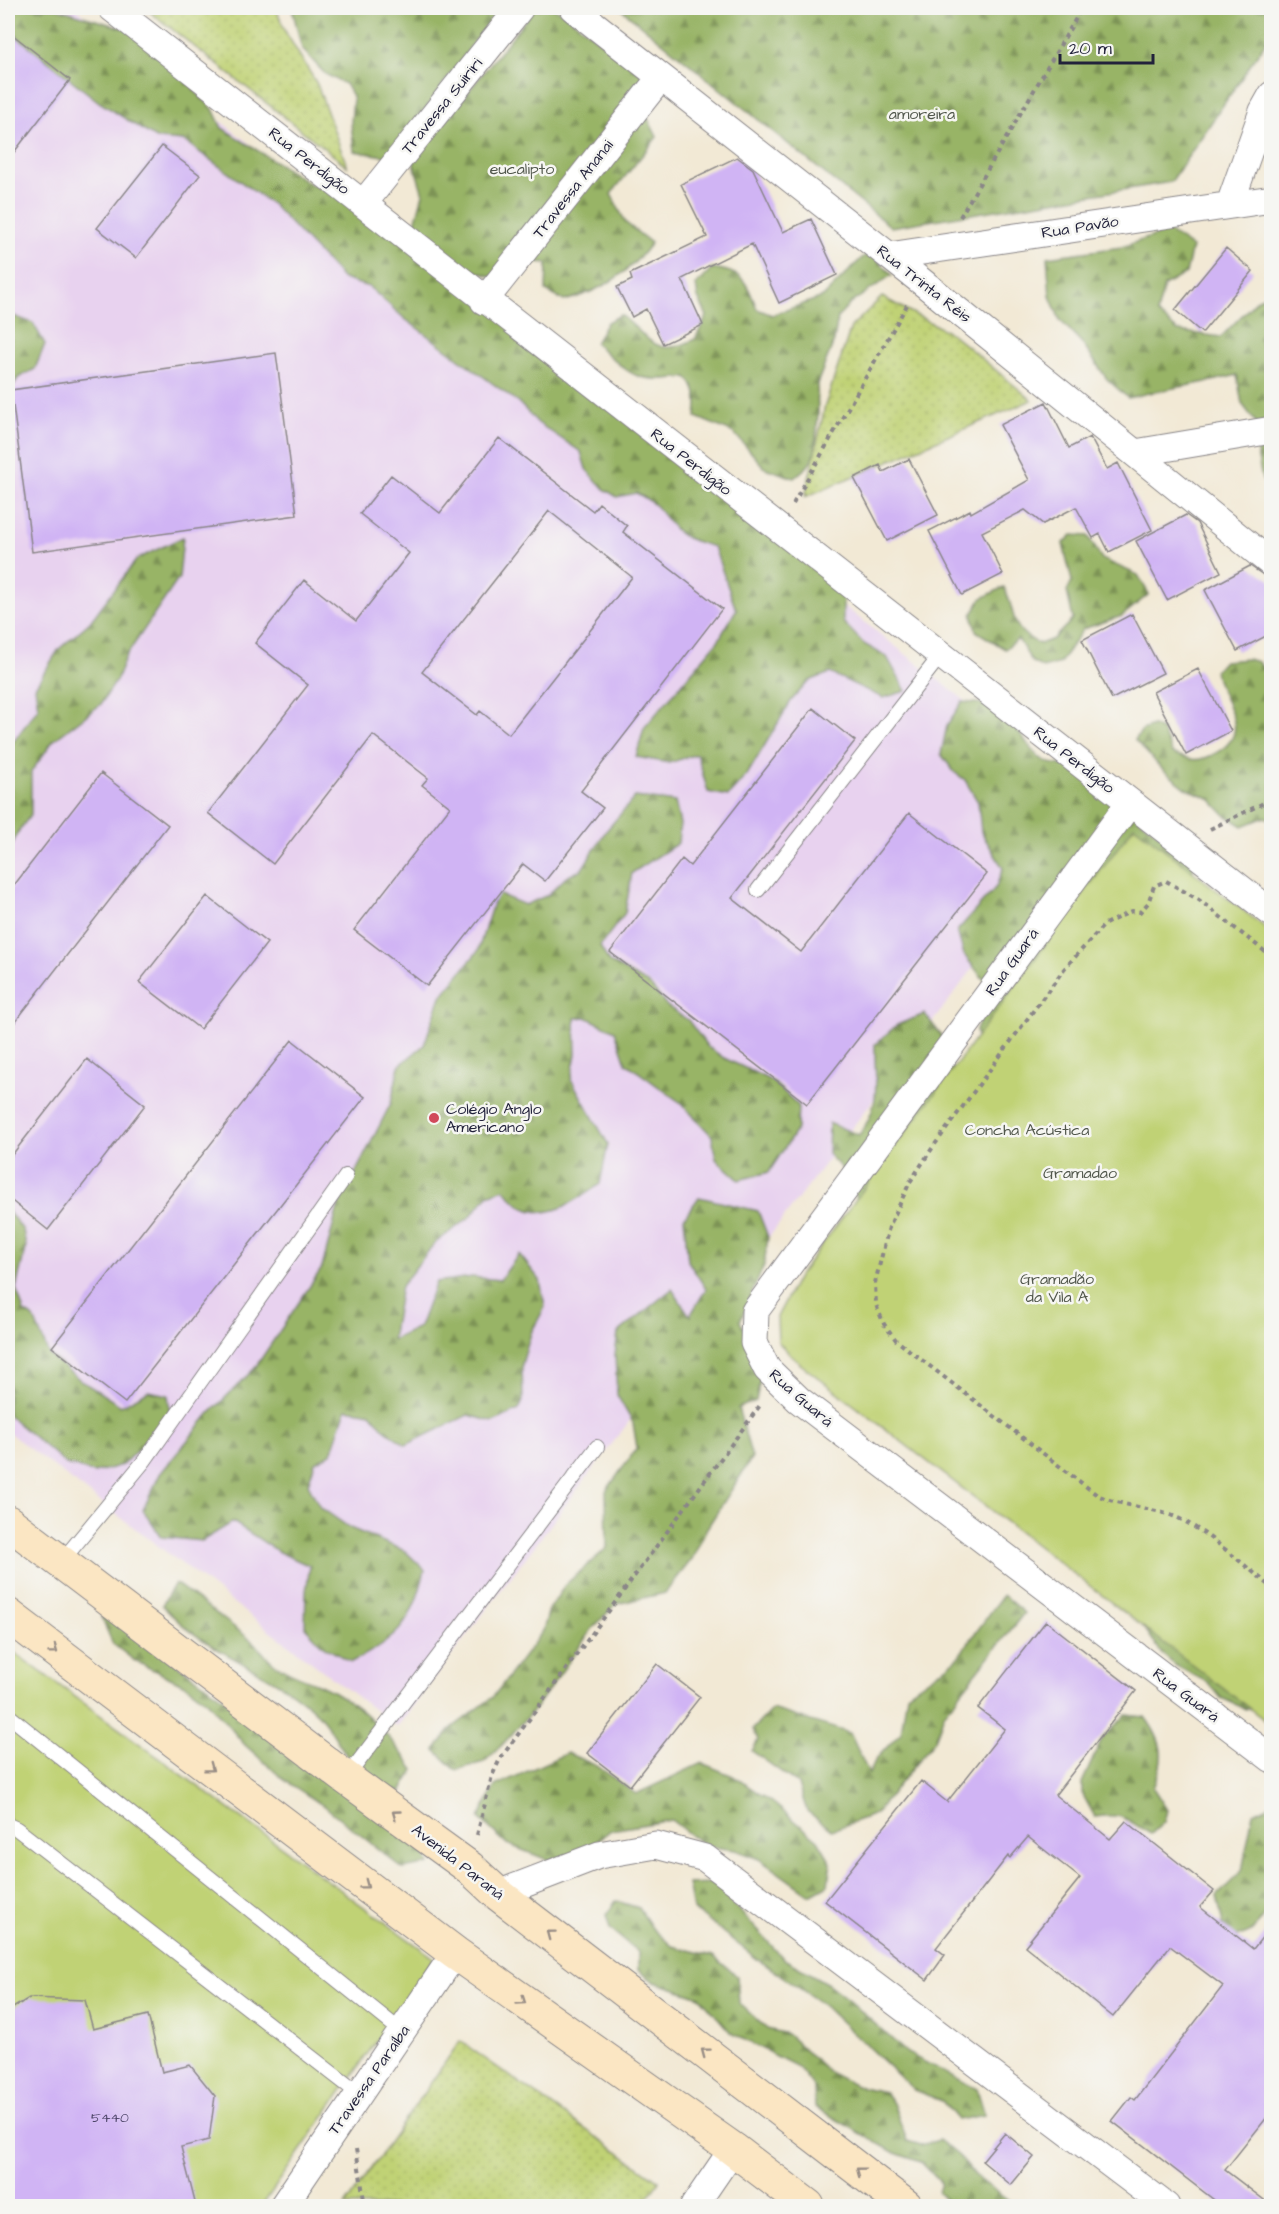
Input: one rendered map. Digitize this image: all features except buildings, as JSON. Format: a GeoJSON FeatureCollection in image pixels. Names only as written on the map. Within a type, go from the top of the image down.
{"type":"FeatureCollection","features":[{"type":"Feature","properties":{"kind":"main road","name":"Avenida Paraná"},"geometry":{"type":"LineString","coordinates":[[8,1522],[346,1778],[470,1868],[498,1894],[906,2206]]}},
{"type":"Feature","properties":{"kind":"main road"},"geometry":{"type":"LineString","coordinates":[[8,1615],[455,1953],[733,2149],[808,2206]]}},
{"type":"Feature","properties":{"kind":"street","name":"Rua Perdigão"},"geometry":{"type":"LineString","coordinates":[[112,8],[484,301],[1272,913]]}},
{"type":"Feature","properties":{"kind":"street","name":"Travessa Suiriri"},"geometry":{"type":"LineString","coordinates":[[363,204],[520,8]]}},
{"type":"Feature","properties":{"kind":"street","name":"Rua Trinta Réis"},"geometry":{"type":"LineString","coordinates":[[573,8],[890,256],[1272,564]]}},
{"type":"Feature","properties":{"kind":"street","name":"Travessa Ananai"},"geometry":{"type":"LineString","coordinates":[[484,301],[661,77]]}},
{"type":"Feature","properties":{"kind":"street"},"geometry":{"type":"LineString","coordinates":[[1230,204],[1263,111],[1272,95]]}},
{"type":"Feature","properties":{"kind":"street","name":"Rua Pavão"},"geometry":{"type":"LineString","coordinates":[[890,256],[1272,199]]}},
{"type":"Feature","properties":{"kind":"street"},"geometry":{"type":"LineString","coordinates":[[1135,453],[1272,430]]}},
{"type":"Feature","properties":{"kind":"street","name":"Rua Guará"},"geometry":{"type":"LineString","coordinates":[[1129,804],[755,1311],[753,1343],[767,1370],[799,1400],[1272,1759]]}},
{"type":"Feature","properties":{"kind":"street"},"geometry":{"type":"LineString","coordinates":[[498,1894],[599,1855],[656,1845],[705,1858],[1166,2206]]}},
{"type":"Feature","properties":{"kind":"street","name":"Travessa Paraíba"},"geometry":{"type":"LineString","coordinates":[[283,2206],[455,1953]]}},
{"type":"Feature","properties":{"kind":"street"},"geometry":{"type":"LineString","coordinates":[[694,2206],[733,2149]]}},
{"type":"Feature","properties":{"kind":"lane"},"geometry":{"type":"LineString","coordinates":[[758,890],[940,656]]}},
{"type":"Feature","properties":{"kind":"lane"},"geometry":{"type":"LineString","coordinates":[[61,1562],[145,1460],[346,1176]]}},
{"type":"Feature","properties":{"kind":"lane"},"geometry":{"type":"LineString","coordinates":[[346,1778],[411,1689],[597,1448]]}},
{"type":"Feature","properties":{"kind":"lane"},"geometry":{"type":"LineString","coordinates":[[8,1715],[402,2032]]}},
{"type":"Feature","properties":{"kind":"lane"},"geometry":{"type":"LineString","coordinates":[[8,1825],[17,1828],[355,2100]]}},
{"type":"Feature","properties":{"kind":"path"},"geometry":{"type":"LineString","coordinates":[[942,248],[1082,8]]}},
{"type":"Feature","properties":{"kind":"path"},"geometry":{"type":"LineString","coordinates":[[778,530],[921,281]]}},
{"type":"Feature","properties":{"kind":"path"},"geometry":{"type":"LineString","coordinates":[[1181,843],[1272,799]]}},
{"type":"Feature","properties":{"kind":"path"},"geometry":{"type":"LineString","coordinates":[[1272,957],[1199,900],[1166,881],[1154,886],[1148,903],[1140,912],[1132,911],[1105,924],[1064,969],[910,1182],[889,1227],[875,1283],[876,1305],[884,1323],[896,1340],[914,1356],[1097,1495],[1112,1502],[1175,1516],[1196,1529],[1272,1587]]}},
{"type":"Feature","properties":{"kind":"path"},"geometry":{"type":"LineString","coordinates":[[470,1868],[485,1797],[500,1759],[777,1381]]}},
{"type":"Feature","properties":{"kind":"path"},"geometry":{"type":"LineString","coordinates":[[355,2100],[365,2206]]}},
{"type":"Feature","properties":{"kind":"shaded area","name":"Colégio Anglo Americano"},"geometry":{"type":"Polygon","coordinates":[[[8,8],[75,8],[1098,804],[397,1727],[8,1432],[8,8]]]}},
{"type":"Feature","properties":{"kind":"green space"},"geometry":{"type":"Polygon","coordinates":[[[8,8],[56,8],[136,32],[186,70],[194,90],[213,109],[222,128],[312,185],[331,184],[830,578],[843,597],[843,622],[864,644],[887,657],[906,691],[883,698],[830,673],[809,681],[791,701],[747,775],[728,796],[708,792],[697,754],[669,763],[636,757],[644,728],[718,641],[736,610],[714,547],[683,536],[644,497],[636,493],[617,497],[604,489],[586,469],[581,452],[538,423],[519,403],[405,319],[369,287],[343,279],[273,205],[184,141],[157,139],[99,102],[8,30],[8,8]]]}},
{"type":"Feature","properties":{"kind":"green space"},"geometry":{"type":"Polygon","coordinates":[[[145,8],[276,8],[286,33],[317,84],[347,166],[145,8]]]}},
{"type":"Feature","properties":{"kind":"green space"},"geometry":{"type":"Polygon","coordinates":[[[292,8],[499,8],[390,157],[354,151],[351,123],[353,98],[345,84],[325,74],[302,49],[292,8]]]}},
{"type":"Feature","properties":{"kind":"green space","name":"eucalipto"},"geometry":{"type":"Polygon","coordinates":[[[535,8],[552,8],[562,12],[647,78],[637,97],[657,137],[611,194],[626,223],[651,243],[643,254],[613,280],[564,301],[546,291],[547,263],[524,261],[493,277],[462,267],[414,227],[423,194],[413,161],[535,8]]]}},
{"type":"Feature","properties":{"kind":"green space","name":"amoreira"},"geometry":{"type":"Polygon","coordinates":[[[620,8],[1271,8],[1272,33],[1171,182],[891,227],[620,8]]]}},
{"type":"Feature","properties":{"kind":"green space"},"geometry":{"type":"Polygon","coordinates":[[[1168,231],[1192,247],[1186,273],[1164,286],[1157,313],[1178,331],[1221,337],[1258,299],[1271,294],[1271,328],[1260,339],[1270,373],[1271,494],[1262,479],[1257,453],[1258,425],[1242,404],[1237,375],[1128,398],[1107,379],[1081,342],[1060,320],[1050,296],[1047,257],[1122,247],[1168,231]]]}},
{"type":"Feature","properties":{"kind":"green space"},"geometry":{"type":"Polygon","coordinates":[[[872,254],[892,275],[851,303],[838,317],[834,341],[817,384],[818,413],[815,452],[808,466],[794,478],[765,468],[734,433],[696,417],[696,396],[687,377],[656,379],[635,375],[618,364],[595,343],[607,322],[621,315],[654,344],[662,347],[682,345],[695,339],[707,316],[698,298],[696,285],[712,268],[737,275],[750,291],[757,309],[772,315],[823,297],[863,257],[872,254]]]}},
{"type":"Feature","properties":{"kind":"green space"},"geometry":{"type":"Polygon","coordinates":[[[882,297],[952,334],[1032,400],[805,497],[825,406],[851,327],[882,297]]]}},
{"type":"Feature","properties":{"kind":"green space"},"geometry":{"type":"Polygon","coordinates":[[[8,314],[33,323],[45,344],[35,369],[18,378],[8,394],[8,314]]]}},
{"type":"Feature","properties":{"kind":"green space"},"geometry":{"type":"Polygon","coordinates":[[[1072,535],[1088,536],[1102,559],[1138,575],[1149,594],[1122,616],[1083,629],[1060,663],[1043,668],[1032,662],[1018,639],[1005,649],[976,631],[972,614],[982,598],[1004,587],[1015,620],[1023,633],[1040,644],[1053,639],[1073,619],[1067,591],[1072,581],[1063,544],[1072,535]]]}},
{"type":"Feature","properties":{"kind":"green space"},"geometry":{"type":"Polygon","coordinates":[[[183,537],[179,578],[126,656],[116,681],[101,704],[53,741],[31,772],[31,814],[17,834],[8,855],[8,749],[38,708],[35,687],[59,649],[90,622],[137,559],[183,537]]]}},
{"type":"Feature","properties":{"kind":"green space"},"geometry":{"type":"Polygon","coordinates":[[[1247,659],[1259,662],[1271,681],[1272,820],[1265,817],[1243,826],[1225,815],[1209,798],[1186,788],[1163,770],[1135,740],[1142,730],[1153,726],[1162,730],[1172,753],[1194,759],[1216,753],[1228,744],[1235,725],[1215,671],[1224,661],[1247,659]]]}},
{"type":"Feature","properties":{"kind":"green space"},"geometry":{"type":"Polygon","coordinates":[[[962,702],[997,705],[1038,757],[1049,763],[1073,767],[1194,862],[1191,885],[981,1071],[976,1030],[993,991],[964,955],[957,931],[996,887],[1003,868],[981,832],[978,802],[965,780],[954,772],[941,754],[947,725],[962,702]]]}},
{"type":"Feature","properties":{"kind":"green space"},"geometry":{"type":"Polygon","coordinates":[[[635,797],[675,802],[680,824],[678,843],[632,873],[625,913],[600,946],[609,962],[649,984],[667,1006],[688,1020],[707,1046],[724,1058],[772,1081],[798,1105],[797,1129],[769,1172],[739,1180],[716,1159],[712,1136],[681,1103],[626,1063],[615,1031],[586,1017],[575,1018],[576,1054],[571,1079],[608,1144],[600,1184],[563,1207],[542,1212],[521,1206],[504,1189],[488,1195],[470,1217],[434,1244],[401,1286],[392,1340],[419,1327],[436,1282],[472,1277],[500,1280],[519,1254],[540,1280],[545,1307],[531,1333],[522,1364],[523,1401],[519,1410],[493,1422],[468,1415],[406,1445],[384,1429],[371,1413],[346,1409],[331,1454],[315,1462],[308,1484],[320,1507],[350,1528],[405,1551],[425,1570],[415,1603],[401,1627],[381,1645],[351,1662],[323,1646],[305,1627],[306,1591],[310,1566],[279,1552],[233,1522],[202,1541],[161,1537],[143,1510],[160,1474],[210,1413],[255,1368],[322,1268],[338,1207],[391,1103],[399,1066],[424,1045],[441,996],[478,951],[496,893],[525,905],[548,895],[566,877],[582,869],[606,831],[635,797]]]}},
{"type":"Feature","properties":{"kind":"green space","name":"Gramadão da Vila A"},"geometry":{"type":"Polygon","coordinates":[[[1134,826],[1271,932],[1271,1725],[799,1363],[778,1342],[777,1317],[798,1277],[1134,826]]]}},
{"type":"Feature","properties":{"kind":"green space"},"geometry":{"type":"Polygon","coordinates":[[[925,1014],[941,1035],[959,1092],[859,1206],[845,1172],[828,1154],[829,1123],[859,1135],[867,1123],[876,1091],[875,1044],[897,1025],[925,1014]]]}},
{"type":"Feature","properties":{"kind":"green space"},"geometry":{"type":"Polygon","coordinates":[[[699,1197],[758,1211],[768,1237],[764,1265],[740,1321],[762,1369],[756,1401],[738,1408],[752,1458],[707,1528],[692,1559],[665,1593],[616,1604],[592,1629],[537,1706],[503,1744],[484,1762],[456,1770],[435,1750],[452,1728],[493,1697],[543,1631],[549,1609],[566,1584],[607,1548],[606,1491],[637,1448],[633,1423],[617,1395],[615,1355],[618,1333],[672,1289],[690,1316],[706,1289],[688,1261],[684,1218],[699,1197]]]}},
{"type":"Feature","properties":{"kind":"green space"},"geometry":{"type":"Polygon","coordinates":[[[8,1211],[23,1230],[26,1246],[16,1288],[24,1312],[34,1318],[49,1355],[83,1382],[121,1406],[148,1391],[168,1395],[171,1422],[148,1439],[122,1465],[94,1473],[66,1464],[8,1415],[8,1211]]]}},
{"type":"Feature","properties":{"kind":"green space"},"geometry":{"type":"Polygon","coordinates":[[[175,1583],[252,1641],[275,1664],[334,1692],[373,1721],[414,1770],[401,1792],[374,1784],[361,1775],[324,1721],[300,1698],[219,1650],[180,1622],[162,1605],[175,1583]]]}},
{"type":"Feature","properties":{"kind":"green space"},"geometry":{"type":"Polygon","coordinates":[[[1003,1595],[1024,1613],[944,1714],[935,1740],[875,1814],[832,1830],[807,1811],[798,1784],[752,1751],[758,1740],[753,1729],[772,1709],[850,1733],[869,1774],[876,1759],[901,1732],[907,1694],[956,1660],[1003,1595]]]}},
{"type":"Feature","properties":{"kind":"green space"},"geometry":{"type":"Polygon","coordinates":[[[101,1617],[125,1627],[418,1839],[429,1864],[403,1869],[328,1809],[283,1779],[245,1745],[208,1702],[187,1686],[135,1661],[113,1644],[101,1617]]]}},
{"type":"Feature","properties":{"kind":"green space"},"geometry":{"type":"Polygon","coordinates":[[[1141,1623],[1255,1701],[1246,1709],[1221,1698],[1209,1683],[1175,1665],[1163,1655],[1141,1623]]]}},
{"type":"Feature","properties":{"kind":"green space"},"geometry":{"type":"Polygon","coordinates":[[[8,1648],[434,1958],[262,2206],[8,2206],[8,1648]]]}},
{"type":"Feature","properties":{"kind":"green space"},"geometry":{"type":"Polygon","coordinates":[[[1126,1715],[1145,1717],[1156,1735],[1161,1751],[1160,1768],[1153,1788],[1167,1810],[1164,1822],[1151,1834],[1120,1817],[1095,1817],[1082,1793],[1082,1783],[1102,1739],[1126,1715]]]}},
{"type":"Feature","properties":{"kind":"green space"},"geometry":{"type":"Polygon","coordinates":[[[567,1753],[597,1766],[636,1794],[702,1763],[733,1776],[772,1802],[818,1840],[831,1862],[828,1885],[810,1895],[759,1859],[735,1850],[705,1846],[671,1820],[611,1830],[583,1852],[548,1860],[507,1844],[479,1818],[495,1786],[567,1753]]]}},
{"type":"Feature","properties":{"kind":"green space"},"geometry":{"type":"Polygon","coordinates":[[[1271,1804],[1271,1907],[1254,1930],[1233,1939],[1223,1924],[1217,1896],[1242,1871],[1253,1813],[1271,1804]]]}},
{"type":"Feature","properties":{"kind":"green space"},"geometry":{"type":"Polygon","coordinates":[[[714,1883],[784,1959],[828,1984],[907,2053],[977,2089],[985,2115],[958,2120],[942,2101],[914,2090],[821,2003],[757,1959],[693,1909],[688,1884],[714,1883]]]}},
{"type":"Feature","properties":{"kind":"green space"},"geometry":{"type":"Polygon","coordinates":[[[616,1901],[639,1908],[652,1928],[672,1946],[713,1956],[737,1976],[739,2003],[767,2029],[787,2034],[829,2072],[856,2086],[885,2092],[893,2103],[907,2141],[921,2145],[939,2140],[959,2156],[974,2175],[1015,2206],[952,2206],[938,2192],[941,2183],[921,2162],[895,2153],[815,2107],[814,2087],[798,2067],[731,2033],[700,1997],[655,1982],[638,1970],[638,1952],[610,1929],[606,1915],[616,1901]]]}},
{"type":"Feature","properties":{"kind":"green space"},"geometry":{"type":"Polygon","coordinates":[[[460,2041],[659,2181],[641,2206],[345,2206],[460,2041]]]}},
{"type":"Feature","properties":{"kind":"place","name":"Colégio Anglo Americano"},"geometry":{"type":"Point","coordinates":[434,1118]}},
{"type":"Feature","properties":{"kind":"park label","name":"Concha Acústica"},"geometry":{"type":"Point","coordinates":[1027,1130]}},
{"type":"Feature","properties":{"kind":"park label","name":"Gramadao"},"geometry":{"type":"Point","coordinates":[1080,1173]}}]}
